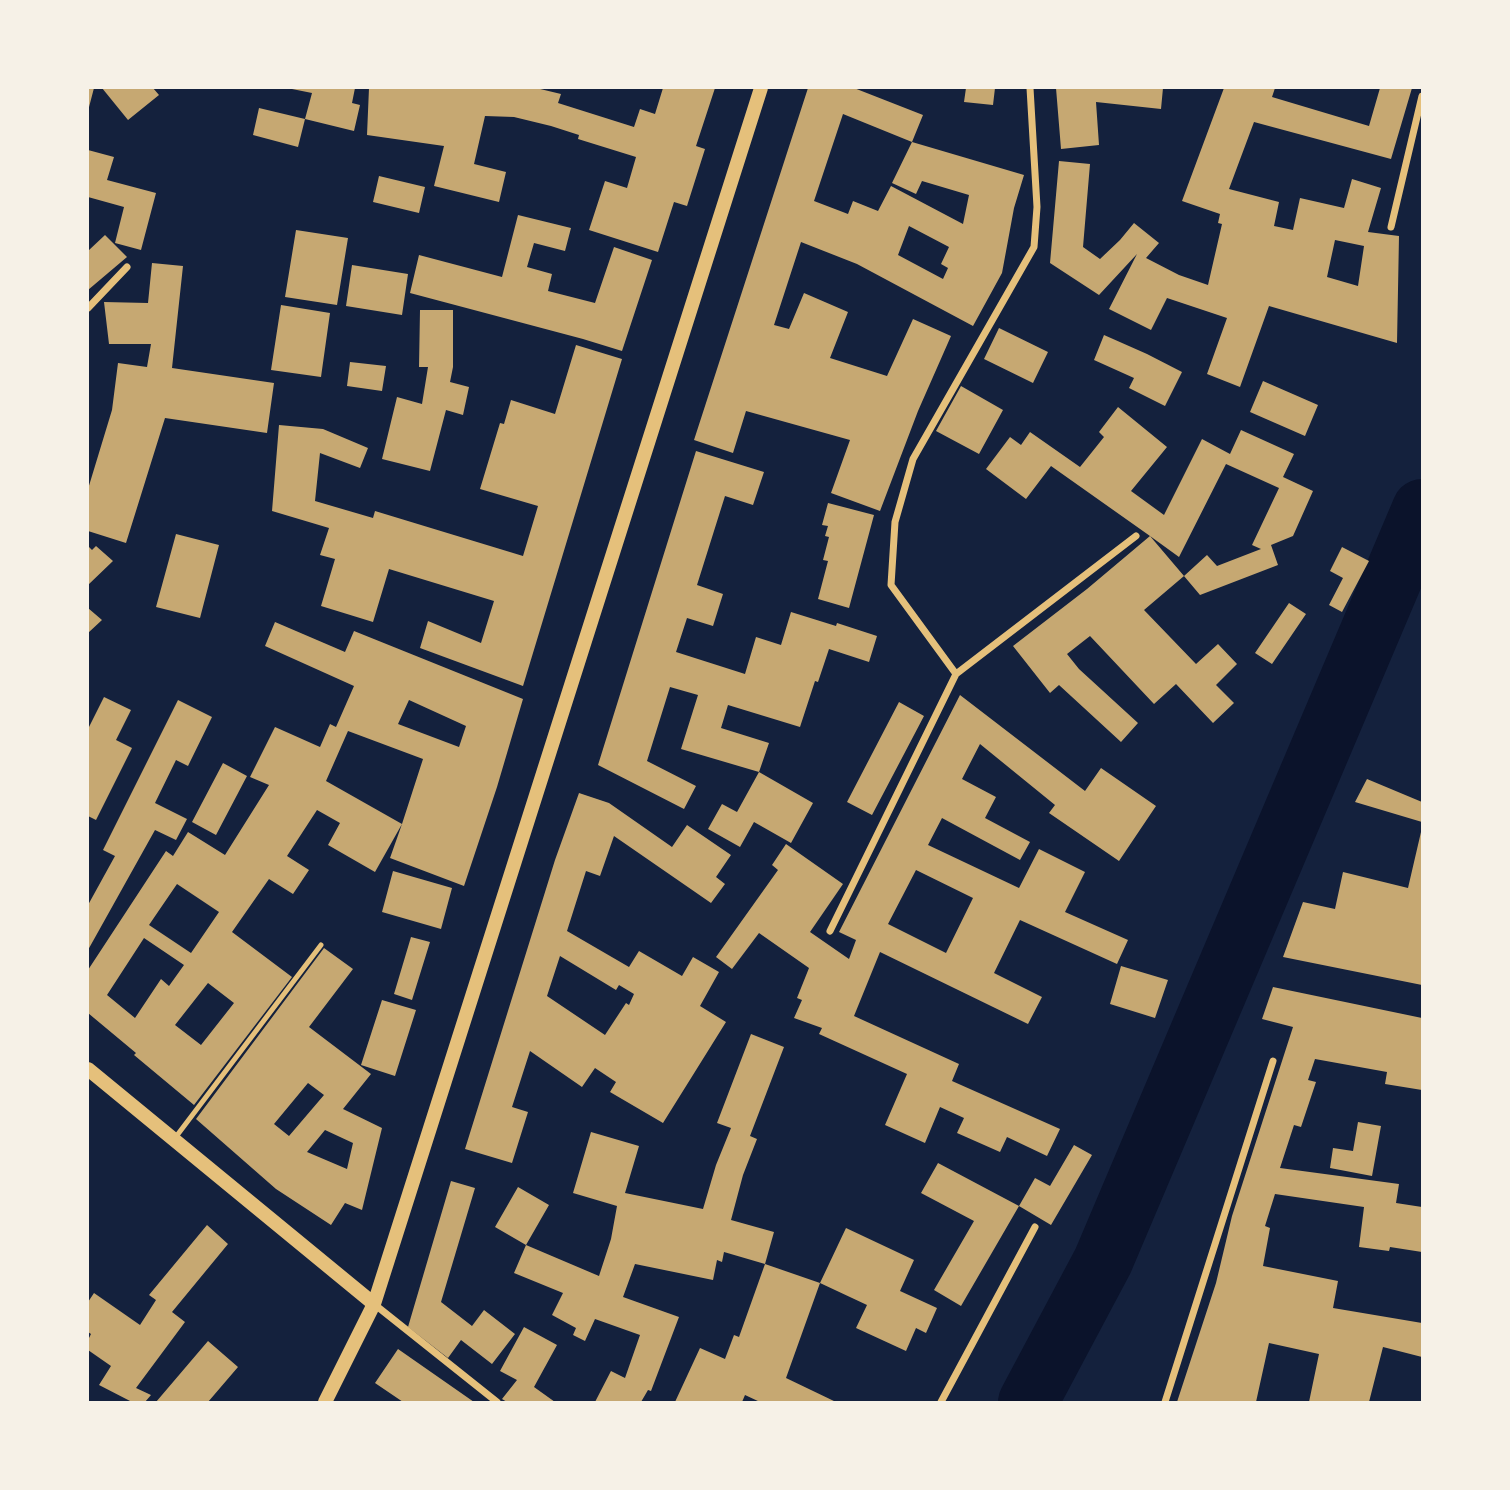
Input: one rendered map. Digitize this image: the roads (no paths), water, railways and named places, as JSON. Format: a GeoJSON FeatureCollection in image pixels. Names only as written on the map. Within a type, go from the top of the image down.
{"type":"FeatureCollection","features":[{"type":"Feature","properties":{"kind":"main road"},"geometry":{"type":"LineString","coordinates":[[325,1402],[374,1304],[761,88]]}},
{"type":"Feature","properties":{"kind":"main road"},"geometry":{"type":"LineString","coordinates":[[88,1069],[374,1304]]}},
{"type":"Feature","properties":{"kind":"street"},"geometry":{"type":"LineString","coordinates":[[956,674],[891,585],[895,522],[913,459],[1034,247],[1037,207],[1030,88]]}},
{"type":"Feature","properties":{"kind":"street"},"geometry":{"type":"LineString","coordinates":[[1391,227],[1423,96]]}},
{"type":"Feature","properties":{"kind":"street"},"geometry":{"type":"LineString","coordinates":[[88,308],[127,267]]}},
{"type":"Feature","properties":{"kind":"street"},"geometry":{"type":"LineString","coordinates":[[830,931],[956,674],[1136,536]]}},
{"type":"Feature","properties":{"kind":"street"},"geometry":{"type":"LineString","coordinates":[[1165,1402],[1273,1061]]}},
{"type":"Feature","properties":{"kind":"street"},"geometry":{"type":"LineString","coordinates":[[941,1402],[1035,1227]]}},
{"type":"Feature","properties":{"kind":"street"},"geometry":{"type":"LineString","coordinates":[[374,1304],[497,1402]]}},
{"type":"Feature","properties":{"kind":"lane"},"geometry":{"type":"LineString","coordinates":[[173,1140],[321,945]]}},
{"type":"Feature","properties":{"kind":"waterway"},"geometry":{"type":"LineString","coordinates":[[1028,1402],[1103,1261],[1422,509]]}}]}
